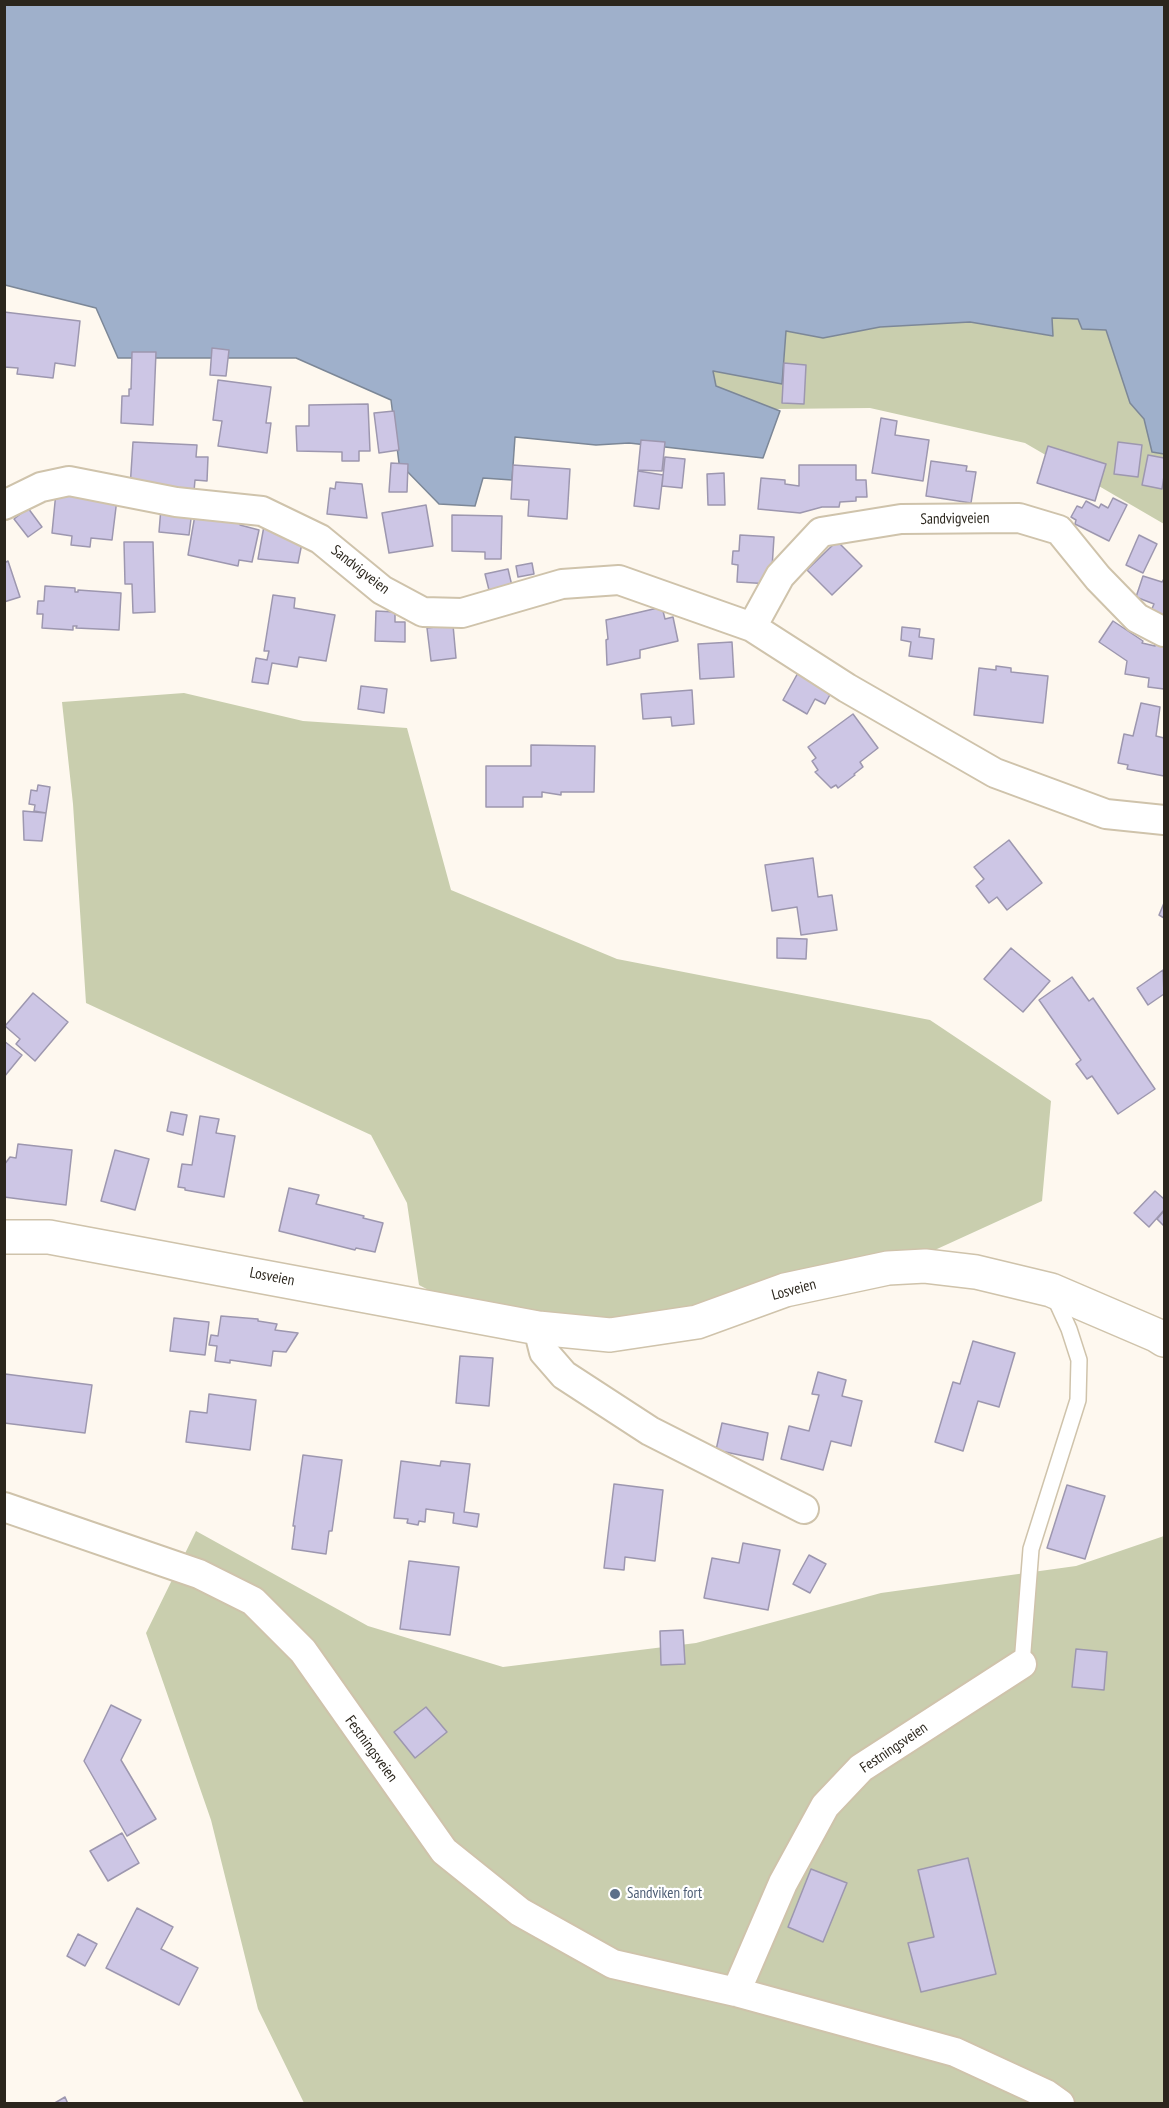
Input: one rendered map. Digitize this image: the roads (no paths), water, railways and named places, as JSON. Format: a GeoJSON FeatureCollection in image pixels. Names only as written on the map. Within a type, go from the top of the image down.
{"type":"FeatureCollection","features":[{"type":"Feature","properties":{"kind":"street","name":"Sandvigveien"},"geometry":{"type":"LineString","coordinates":[[4,505],[41,487],[69,481],[176,502],[262,511],[320,539],[382,590],[423,612],[462,613],[562,584],[619,580],[752,627],[847,688],[995,773],[1106,814],[1164,820]]}},
{"type":"Feature","properties":{"kind":"street","name":"Sandvigveien"},"geometry":{"type":"LineString","coordinates":[[752,627],[780,576],[821,532],[901,519],[1019,518],[1059,530],[1098,578],[1137,618],[1164,632]]}},
{"type":"Feature","properties":{"kind":"street","name":"Losveien"},"geometry":{"type":"LineString","coordinates":[[4,1237],[49,1237],[538,1328],[610,1335],[697,1322],[785,1290],[888,1268],[925,1266],[976,1272],[1051,1290],[1164,1340]]}},
{"type":"Feature","properties":{"kind":"street"},"geometry":{"type":"LineString","coordinates":[[538,1328],[544,1352],[564,1375],[650,1431],[804,1509]]}},
{"type":"Feature","properties":{"kind":"street","name":"Festningsveien"},"geometry":{"type":"LineString","coordinates":[[4,1507],[199,1574],[253,1601],[303,1651],[444,1851],[520,1912],[613,1964],[736,1992],[955,2052],[1046,2094],[1060,2103]]}},
{"type":"Feature","properties":{"kind":"street","name":"Festningsveien"},"geometry":{"type":"LineString","coordinates":[[736,1992],[783,1883],[825,1806],[861,1768],[1022,1664]]}},
{"type":"Feature","properties":{"kind":"lane"},"geometry":{"type":"LineString","coordinates":[[1022,1664],[1031,1549],[1078,1400],[1079,1360],[1069,1329],[1051,1290]]}},
{"type":"Feature","properties":{"kind":"water"},"geometry":{"type":"Polygon","coordinates":[[[4,5],[1164,5],[1164,454],[1152,452],[1144,419],[1130,403],[1106,330],[1082,329],[1078,319],[1052,318],[1053,336],[970,322],[880,327],[823,338],[786,331],[782,384],[713,371],[716,386],[780,411],[763,458],[629,443],[596,445],[515,437],[512,480],[483,478],[475,506],[439,504],[399,463],[391,400],[296,358],[118,358],[96,308],[5,285],[4,5]]]}},
{"type":"Feature","properties":{"kind":"place","name":"Sandviken fort"},"geometry":{"type":"Point","coordinates":[615,1894]}}]}
